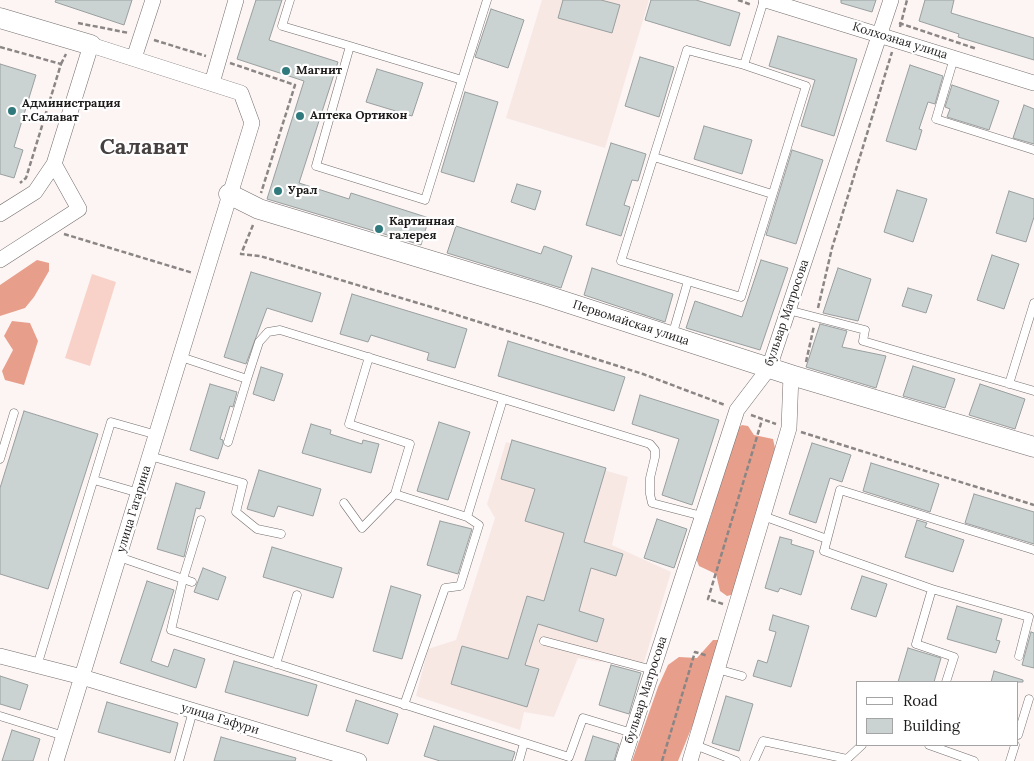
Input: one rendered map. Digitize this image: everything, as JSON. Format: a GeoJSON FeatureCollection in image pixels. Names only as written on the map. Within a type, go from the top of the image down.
{"type":"FeatureCollection","features":[{"type":"Feature","properties":{"kind":"street"},"geometry":{"type":"LineString","coordinates":[[134,58],[153,0]]}},
{"type":"Feature","properties":{"kind":"street"},"geometry":{"type":"LineString","coordinates":[[212,82],[236,0]]}},
{"type":"Feature","properties":{"kind":"street","name":"бульвар Матросова"},"geometry":{"type":"LineString","coordinates":[[623,761],[737,410],[769,368],[891,0]]}},
{"type":"Feature","properties":{"kind":"street","name":"Колхозная улица"},"geometry":{"type":"LineString","coordinates":[[764,3],[883,28],[896,39],[1034,83]]}},
{"type":"Feature","properties":{"kind":"street"},"geometry":{"type":"LineString","coordinates":[[0,18],[91,45],[54,164],[35,192],[0,214]]}},
{"type":"Feature","properties":{"kind":"street","name":"улица Гагарина"},"geometry":{"type":"LineString","coordinates":[[56,761],[252,123],[241,93],[212,82],[91,45]]}},
{"type":"Feature","properties":{"kind":"street"},"geometry":{"type":"LineString","coordinates":[[0,260],[79,209],[54,164]]}},
{"type":"Feature","properties":{"kind":"street","name":"Первомайская улица"},"geometry":{"type":"LineString","coordinates":[[229,194],[259,209],[541,294],[769,368],[798,369],[1034,447]]}},
{"type":"Feature","properties":{"kind":"street","name":"бульвар Матросова"},"geometry":{"type":"LineString","coordinates":[[690,761],[789,428],[798,369]]}},
{"type":"Feature","properties":{"kind":"street","name":"улица Гафури"},"geometry":{"type":"LineString","coordinates":[[0,656],[82,677],[359,761]]}},
{"type":"Feature","properties":{"kind":"lane"},"geometry":{"type":"LineString","coordinates":[[290,0],[282,26],[462,80]]}},
{"type":"Feature","properties":{"kind":"lane"},"geometry":{"type":"LineString","coordinates":[[350,46],[316,166],[425,200],[487,0]]}},
{"type":"Feature","properties":{"kind":"lane"},"geometry":{"type":"LineString","coordinates":[[744,65],[764,3]]}},
{"type":"Feature","properties":{"kind":"lane"},"geometry":{"type":"LineString","coordinates":[[687,50],[744,65],[806,86],[741,297],[621,261],[654,157],[687,50]]}},
{"type":"Feature","properties":{"kind":"lane"},"geometry":{"type":"LineString","coordinates":[[954,58],[936,119],[1034,150]]}},
{"type":"Feature","properties":{"kind":"lane"},"geometry":{"type":"LineString","coordinates":[[654,157],[772,194]]}},
{"type":"Feature","properties":{"kind":"lane"},"geometry":{"type":"LineString","coordinates":[[672,336],[688,281]]}},
{"type":"Feature","properties":{"kind":"lane"},"geometry":{"type":"LineString","coordinates":[[1008,384],[1034,303]]}},
{"type":"Feature","properties":{"kind":"lane"},"geometry":{"type":"LineString","coordinates":[[788,310],[865,330],[863,341],[1034,391]]}},
{"type":"Feature","properties":{"kind":"lane"},"geometry":{"type":"LineString","coordinates":[[228,442],[260,342],[268,332],[280,330],[650,444],[655,450],[650,478],[652,503],[702,516]]}},
{"type":"Feature","properties":{"kind":"lane"},"geometry":{"type":"LineString","coordinates":[[344,503],[362,528],[395,494],[410,444],[349,424],[369,357]]}},
{"type":"Feature","properties":{"kind":"lane"},"geometry":{"type":"LineString","coordinates":[[180,358],[247,379]]}},
{"type":"Feature","properties":{"kind":"lane"},"geometry":{"type":"LineString","coordinates":[[467,517],[503,399]]}},
{"type":"Feature","properties":{"kind":"lane"},"geometry":{"type":"LineString","coordinates":[[0,459],[14,413]]}},
{"type":"Feature","properties":{"kind":"lane"},"geometry":{"type":"LineString","coordinates":[[37,666],[111,422],[156,435]]}},
{"type":"Feature","properties":{"kind":"lane"},"geometry":{"type":"LineString","coordinates":[[150,456],[244,483],[236,512],[257,530],[280,534]]}},
{"type":"Feature","properties":{"kind":"lane"},"geometry":{"type":"LineString","coordinates":[[94,480],[139,493]]}},
{"type":"Feature","properties":{"kind":"lane"},"geometry":{"type":"LineString","coordinates":[[1029,616],[932,588],[824,551],[840,490],[1034,550]]}},
{"type":"Feature","properties":{"kind":"lane"},"geometry":{"type":"LineString","coordinates":[[395,494],[467,517],[479,525],[460,586],[445,588],[404,704]]}},
{"type":"Feature","properties":{"kind":"lane"},"geometry":{"type":"LineString","coordinates":[[763,516],[827,539]]}},
{"type":"Feature","properties":{"kind":"lane"},"geometry":{"type":"LineString","coordinates":[[201,520],[182,579],[171,630],[570,757],[584,718],[632,733]]}},
{"type":"Feature","properties":{"kind":"lane"},"geometry":{"type":"LineString","coordinates":[[119,557],[192,582]]}},
{"type":"Feature","properties":{"kind":"lane"},"geometry":{"type":"LineString","coordinates":[[932,588],[916,644],[954,657],[946,681]]}},
{"type":"Feature","properties":{"kind":"lane"},"geometry":{"type":"LineString","coordinates":[[276,664],[297,595]]}},
{"type":"Feature","properties":{"kind":"lane"},"geometry":{"type":"LineString","coordinates":[[1020,656],[1029,616],[1034,609]]}},
{"type":"Feature","properties":{"kind":"lane"},"geometry":{"type":"LineString","coordinates":[[544,641],[653,670]]}},
{"type":"Feature","properties":{"kind":"lane"},"geometry":{"type":"LineString","coordinates":[[717,669],[742,676]]}},
{"type":"Feature","properties":{"kind":"lane"},"geometry":{"type":"LineString","coordinates":[[1019,732],[1029,699]]}},
{"type":"Feature","properties":{"kind":"lane"},"geometry":{"type":"LineString","coordinates":[[179,761],[193,711]]}},
{"type":"Feature","properties":{"kind":"lane"},"geometry":{"type":"LineString","coordinates":[[0,716],[64,736]]}},
{"type":"Feature","properties":{"kind":"lane"},"geometry":{"type":"LineString","coordinates":[[754,761],[764,742],[847,760],[861,746]]}},
{"type":"Feature","properties":{"kind":"lane"},"geometry":{"type":"LineString","coordinates":[[519,761],[524,743]]}},
{"type":"Feature","properties":{"kind":"lane"},"geometry":{"type":"LineString","coordinates":[[695,745],[736,761]]}},
{"type":"Feature","properties":{"kind":"lane"},"geometry":{"type":"LineString","coordinates":[[932,746],[974,761]]}},
{"type":"Feature","properties":{"kind":"lane"},"geometry":{"type":"LineString","coordinates":[[1010,761],[1015,746]]}},
{"type":"Feature","properties":{"kind":"path"},"geometry":{"type":"LineString","coordinates":[[738,0],[764,3]]}},
{"type":"Feature","properties":{"kind":"path"},"geometry":{"type":"LineString","coordinates":[[798,369],[816,318],[832,248],[907,0]]}},
{"type":"Feature","properties":{"kind":"path"},"geometry":{"type":"LineString","coordinates":[[77,23],[142,37],[218,59],[295,85],[259,200],[259,209],[241,254],[260,256],[438,309],[643,374],[762,420],[1034,504]]}},
{"type":"Feature","properties":{"kind":"path"},"geometry":{"type":"LineString","coordinates":[[883,28],[901,23],[981,51]]}},
{"type":"Feature","properties":{"kind":"path"},"geometry":{"type":"LineString","coordinates":[[0,47],[61,64],[26,178],[19,185]]}},
{"type":"Feature","properties":{"kind":"path"},"geometry":{"type":"LineString","coordinates":[[63,234],[197,274]]}},
{"type":"Feature","properties":{"kind":"path"},"geometry":{"type":"LineString","coordinates":[[722,613],[724,604],[708,600],[762,420]]}},
{"type":"Feature","properties":{"kind":"path"},"geometry":{"type":"LineString","coordinates":[[662,761],[695,652],[708,656],[711,647]]}},
{"type":"Feature","properties":{"kind":"shaded area"},"geometry":{"type":"Polygon","coordinates":[[[542,0],[649,0],[605,148],[506,118],[542,0]]]}},
{"type":"Feature","properties":{"kind":"shaded area"},"geometry":{"type":"Polygon","coordinates":[[[37,260],[49,263],[49,271],[34,297],[25,308],[0,316],[0,285],[37,260]]]}},
{"type":"Feature","properties":{"kind":"shaded area"},"geometry":{"type":"Polygon","coordinates":[[[92,274],[116,282],[90,366],[65,358],[92,274]]]}},
{"type":"Feature","properties":{"kind":"shaded area"},"geometry":{"type":"Polygon","coordinates":[[[12,321],[30,323],[38,341],[24,385],[5,380],[2,371],[13,350],[4,336],[12,321]]]}},
{"type":"Feature","properties":{"kind":"shaded area"},"geometry":{"type":"Polygon","coordinates":[[[742,425],[748,426],[754,435],[773,439],[775,448],[734,590],[731,595],[727,596],[720,591],[716,574],[699,566],[695,556],[711,516],[724,468],[738,428],[742,425]]]}},
{"type":"Feature","properties":{"kind":"shaded area"},"geometry":{"type":"Polygon","coordinates":[[[506,442],[628,477],[612,545],[671,572],[642,669],[612,660],[600,662],[578,658],[554,717],[524,712],[520,730],[416,696],[428,649],[456,640],[495,518],[487,504],[506,442]]]}},
{"type":"Feature","properties":{"kind":"shaded area"},"geometry":{"type":"Polygon","coordinates":[[[713,640],[719,640],[698,712],[678,761],[632,761],[658,687],[668,665],[679,657],[697,658],[713,640]]]}},
{"type":"Feature","properties":{"kind":"building"},"geometry":{"type":"Polygon","coordinates":[[[56,0],[132,0],[124,25],[55,2],[56,0]]]}},
{"type":"Feature","properties":{"kind":"building"},"geometry":{"type":"Polygon","coordinates":[[[256,0],[282,0],[269,40],[338,62],[299,183],[349,199],[351,193],[429,218],[421,245],[267,199],[304,81],[237,59],[256,0]]]}},
{"type":"Feature","properties":{"kind":"building"},"geometry":{"type":"Polygon","coordinates":[[[563,0],[601,0],[620,5],[612,33],[558,18],[563,0]]]}},
{"type":"Feature","properties":{"kind":"building"},"geometry":{"type":"Polygon","coordinates":[[[651,0],[696,0],[740,13],[730,46],[645,20],[651,0]]]}},
{"type":"Feature","properties":{"kind":"building"},"geometry":{"type":"Polygon","coordinates":[[[841,0],[876,0],[872,12],[841,3],[841,0]]]}},
{"type":"Feature","properties":{"kind":"building"},"geometry":{"type":"Polygon","coordinates":[[[925,0],[954,0],[951,13],[1034,38],[1034,60],[958,37],[959,34],[919,21],[925,0]]]}},
{"type":"Feature","properties":{"kind":"building"},"geometry":{"type":"Polygon","coordinates":[[[491,9],[524,20],[508,68],[475,57],[491,9]]]}},
{"type":"Feature","properties":{"kind":"building"},"geometry":{"type":"Polygon","coordinates":[[[778,36],[857,59],[834,136],[801,126],[815,80],[769,66],[778,36]]]}},
{"type":"Feature","properties":{"kind":"building"},"geometry":{"type":"Polygon","coordinates":[[[640,57],[674,67],[659,117],[625,106],[640,57]]]}},
{"type":"Feature","properties":{"kind":"building","name":"Администрация г.Салават"},"geometry":{"type":"Polygon","coordinates":[[[0,64],[36,75],[14,147],[23,150],[14,178],[0,174],[0,64]]]}},
{"type":"Feature","properties":{"kind":"building"},"geometry":{"type":"Polygon","coordinates":[[[910,65],[943,76],[935,104],[928,102],[919,129],[922,130],[916,150],[886,141],[910,65]]]}},
{"type":"Feature","properties":{"kind":"building"},"geometry":{"type":"Polygon","coordinates":[[[377,69],[423,83],[412,116],[366,102],[377,69]]]}},
{"type":"Feature","properties":{"kind":"building"},"geometry":{"type":"Polygon","coordinates":[[[952,85],[999,101],[989,130],[947,117],[950,109],[945,107],[952,85]]]}},
{"type":"Feature","properties":{"kind":"building"},"geometry":{"type":"Polygon","coordinates":[[[465,92],[498,102],[474,182],[441,172],[465,92]]]}},
{"type":"Feature","properties":{"kind":"building"},"geometry":{"type":"Polygon","coordinates":[[[1024,105],[1034,109],[1034,144],[1013,138],[1024,105]]]}},
{"type":"Feature","properties":{"kind":"building"},"geometry":{"type":"Polygon","coordinates":[[[704,126],[752,140],[742,174],[694,159],[704,126]]]}},
{"type":"Feature","properties":{"kind":"building"},"geometry":{"type":"Polygon","coordinates":[[[611,143],[646,154],[638,181],[632,180],[624,205],[630,207],[621,236],[586,225],[611,143]]]}},
{"type":"Feature","properties":{"kind":"building"},"geometry":{"type":"Polygon","coordinates":[[[792,150],[823,160],[796,244],[766,235],[792,150]]]}},
{"type":"Feature","properties":{"kind":"building"},"geometry":{"type":"Polygon","coordinates":[[[517,184],[541,191],[535,210],[511,202],[517,184]]]}},
{"type":"Feature","properties":{"kind":"building"},"geometry":{"type":"Polygon","coordinates":[[[897,190],[927,199],[913,242],[884,232],[897,190]]]}},
{"type":"Feature","properties":{"kind":"building"},"geometry":{"type":"Polygon","coordinates":[[[1009,191],[1034,199],[1034,217],[1026,242],[996,233],[1009,191]]]}},
{"type":"Feature","properties":{"kind":"building"},"geometry":{"type":"Polygon","coordinates":[[[456,226],[541,254],[544,246],[572,256],[561,288],[447,253],[456,226]]]}},
{"type":"Feature","properties":{"kind":"building"},"geometry":{"type":"Polygon","coordinates":[[[992,255],[1019,264],[1004,309],[977,300],[992,255]]]}},
{"type":"Feature","properties":{"kind":"building"},"geometry":{"type":"Polygon","coordinates":[[[761,260],[788,268],[760,350],[686,328],[695,301],[742,317],[761,260]]]}},
{"type":"Feature","properties":{"kind":"building"},"geometry":{"type":"Polygon","coordinates":[[[592,268],[673,294],[665,322],[584,295],[592,268]]]}},
{"type":"Feature","properties":{"kind":"building"},"geometry":{"type":"Polygon","coordinates":[[[838,268],[871,279],[858,321],[823,313],[838,268]]]}},
{"type":"Feature","properties":{"kind":"building"},"geometry":{"type":"Polygon","coordinates":[[[251,272],[321,293],[312,322],[267,308],[246,364],[224,357],[251,272]]]}},
{"type":"Feature","properties":{"kind":"building"},"geometry":{"type":"Polygon","coordinates":[[[908,288],[932,295],[926,313],[902,306],[908,288]]]}},
{"type":"Feature","properties":{"kind":"building"},"geometry":{"type":"Polygon","coordinates":[[[352,294],[467,329],[455,368],[427,360],[429,353],[371,335],[368,342],[340,334],[352,294]]]}},
{"type":"Feature","properties":{"kind":"building"},"geometry":{"type":"Polygon","coordinates":[[[820,324],[847,331],[842,347],[886,356],[876,388],[806,367],[820,324]]]}},
{"type":"Feature","properties":{"kind":"building"},"geometry":{"type":"Polygon","coordinates":[[[508,341],[625,377],[614,411],[498,376],[508,341]]]}},
{"type":"Feature","properties":{"kind":"building"},"geometry":{"type":"Polygon","coordinates":[[[913,366],[955,379],[945,408],[903,396],[913,366]]]}},
{"type":"Feature","properties":{"kind":"building"},"geometry":{"type":"Polygon","coordinates":[[[261,367],[283,374],[274,401],[253,394],[261,367]]]}},
{"type":"Feature","properties":{"kind":"building"},"geometry":{"type":"Polygon","coordinates":[[[210,384],[237,392],[233,407],[230,406],[220,439],[223,440],[223,444],[218,459],[190,450],[210,384]]]}},
{"type":"Feature","properties":{"kind":"building"},"geometry":{"type":"Polygon","coordinates":[[[980,384],[1025,399],[1015,429],[969,415],[980,384]]]}},
{"type":"Feature","properties":{"kind":"building"},"geometry":{"type":"Polygon","coordinates":[[[640,395],[719,420],[692,505],[662,495],[679,439],[632,424],[640,395]]]}},
{"type":"Feature","properties":{"kind":"building"},"geometry":{"type":"Polygon","coordinates":[[[24,411],[98,434],[48,589],[0,574],[0,488],[24,411]]]}},
{"type":"Feature","properties":{"kind":"building"},"geometry":{"type":"Polygon","coordinates":[[[439,422],[470,432],[448,500],[417,491],[439,422]]]}},
{"type":"Feature","properties":{"kind":"building"},"geometry":{"type":"Polygon","coordinates":[[[311,424],[331,430],[330,434],[362,444],[363,440],[379,444],[371,473],[302,453],[311,424]]]}},
{"type":"Feature","properties":{"kind":"building"},"geometry":{"type":"Polygon","coordinates":[[[512,440],[606,468],[584,542],[623,554],[616,576],[591,568],[579,611],[604,619],[597,642],[538,624],[525,665],[539,669],[527,707],[451,684],[462,646],[508,659],[527,596],[544,601],[564,533],[525,521],[535,489],[501,479],[512,440]]]}},
{"type":"Feature","properties":{"kind":"building"},"geometry":{"type":"Polygon","coordinates":[[[812,443],[851,455],[842,482],[830,478],[816,523],[789,514],[812,443]]]}},
{"type":"Feature","properties":{"kind":"building"},"geometry":{"type":"Polygon","coordinates":[[[871,463],[939,484],[930,512],[863,491],[871,463]]]}},
{"type":"Feature","properties":{"kind":"building"},"geometry":{"type":"Polygon","coordinates":[[[259,470],[321,489],[313,516],[278,506],[274,517],[247,509],[259,470]]]}},
{"type":"Feature","properties":{"kind":"building"},"geometry":{"type":"Polygon","coordinates":[[[176,483],[205,492],[200,509],[196,508],[184,557],[157,549],[176,483]]]}},
{"type":"Feature","properties":{"kind":"building"},"geometry":{"type":"Polygon","coordinates":[[[974,494],[1034,512],[1034,544],[965,523],[974,494]]]}},
{"type":"Feature","properties":{"kind":"building"},"geometry":{"type":"Polygon","coordinates":[[[657,519],[687,529],[674,568],[644,558],[657,519]]]}},
{"type":"Feature","properties":{"kind":"building"},"geometry":{"type":"Polygon","coordinates":[[[917,520],[927,523],[925,527],[964,540],[953,572],[905,557],[917,520]]]}},
{"type":"Feature","properties":{"kind":"building"},"geometry":{"type":"Polygon","coordinates":[[[440,521],[472,529],[458,574],[427,565],[440,521]]]}},
{"type":"Feature","properties":{"kind":"building"},"geometry":{"type":"Polygon","coordinates":[[[780,537],[792,540],[791,544],[814,551],[801,595],[780,588],[778,592],[765,588],[780,537]]]}},
{"type":"Feature","properties":{"kind":"building"},"geometry":{"type":"Polygon","coordinates":[[[272,547],[342,568],[333,598],[263,577],[272,547]]]}},
{"type":"Feature","properties":{"kind":"building"},"geometry":{"type":"Polygon","coordinates":[[[203,568],[226,577],[218,600],[194,592],[203,568]]]}},
{"type":"Feature","properties":{"kind":"building"},"geometry":{"type":"Polygon","coordinates":[[[862,576],[887,584],[876,617],[851,609],[862,576]]]}},
{"type":"Feature","properties":{"kind":"building"},"geometry":{"type":"Polygon","coordinates":[[[147,581],[174,590],[151,661],[168,667],[174,649],[205,659],[196,688],[120,663],[147,581]]]}},
{"type":"Feature","properties":{"kind":"building"},"geometry":{"type":"Polygon","coordinates":[[[391,586],[421,595],[402,659],[373,651],[391,586]]]}},
{"type":"Feature","properties":{"kind":"building"},"geometry":{"type":"Polygon","coordinates":[[[957,606],[1002,619],[996,640],[1000,641],[996,653],[947,639],[957,606]]]}},
{"type":"Feature","properties":{"kind":"building"},"geometry":{"type":"Polygon","coordinates":[[[773,615],[809,626],[791,687],[753,676],[758,660],[767,663],[776,632],[769,630],[773,615]]]}},
{"type":"Feature","properties":{"kind":"building"},"geometry":{"type":"Polygon","coordinates":[[[1031,632],[1034,633],[1034,668],[1022,665],[1031,632]]]}},
{"type":"Feature","properties":{"kind":"building"},"geometry":{"type":"Polygon","coordinates":[[[908,648],[941,658],[934,681],[898,681],[908,648]]]}},
{"type":"Feature","properties":{"kind":"building"},"geometry":{"type":"Polygon","coordinates":[[[234,661],[317,685],[308,716],[225,692],[234,661]]]}},
{"type":"Feature","properties":{"kind":"building"},"geometry":{"type":"Polygon","coordinates":[[[611,665],[641,673],[629,714],[599,705],[611,665]]]}},
{"type":"Feature","properties":{"kind":"building"},"geometry":{"type":"Polygon","coordinates":[[[994,671],[1023,680],[1023,682],[1019,681],[991,681],[994,671]]]}},
{"type":"Feature","properties":{"kind":"building"},"geometry":{"type":"Polygon","coordinates":[[[0,676],[28,685],[20,710],[0,704],[0,676]]]}},
{"type":"Feature","properties":{"kind":"building"},"geometry":{"type":"Polygon","coordinates":[[[726,696],[753,704],[739,751],[712,743],[726,696]]]}},
{"type":"Feature","properties":{"kind":"building"},"geometry":{"type":"Polygon","coordinates":[[[356,700],[398,714],[388,744],[346,731],[356,700]]]}},
{"type":"Feature","properties":{"kind":"building"},"geometry":{"type":"Polygon","coordinates":[[[107,702],[178,723],[170,753],[98,732],[107,702]]]}},
{"type":"Feature","properties":{"kind":"building"},"geometry":{"type":"Polygon","coordinates":[[[434,726],[515,752],[512,761],[440,761],[424,756],[434,726]]]}},
{"type":"Feature","properties":{"kind":"building"},"geometry":{"type":"Polygon","coordinates":[[[12,730],[40,739],[33,761],[2,761],[12,730]]]}},
{"type":"Feature","properties":{"kind":"building"},"geometry":{"type":"Polygon","coordinates":[[[593,736],[619,744],[614,761],[585,761],[593,736]]]}},
{"type":"Feature","properties":{"kind":"building"},"geometry":{"type":"Polygon","coordinates":[[[221,737],[296,758],[295,761],[214,761],[221,737]]]}},
{"type":"Feature","properties":{"kind":"place","name":"Магнит"},"geometry":{"type":"Point","coordinates":[286,71]}},
{"type":"Feature","properties":{"kind":"place","name":"Администрация г.Салават"},"geometry":{"type":"Point","coordinates":[12,111]}},
{"type":"Feature","properties":{"kind":"place","name":"Аптека Ортикон"},"geometry":{"type":"Point","coordinates":[300,116]}},
{"type":"Feature","properties":{"kind":"place","name":"Урал"},"geometry":{"type":"Point","coordinates":[278,191]}},
{"type":"Feature","properties":{"kind":"place","name":"Картинная галерея"},"geometry":{"type":"Point","coordinates":[379,229]}},
{"type":"Feature","properties":{"kind":"district","name":"Салават"},"geometry":{"type":"Point","coordinates":[144,148]}}]}
